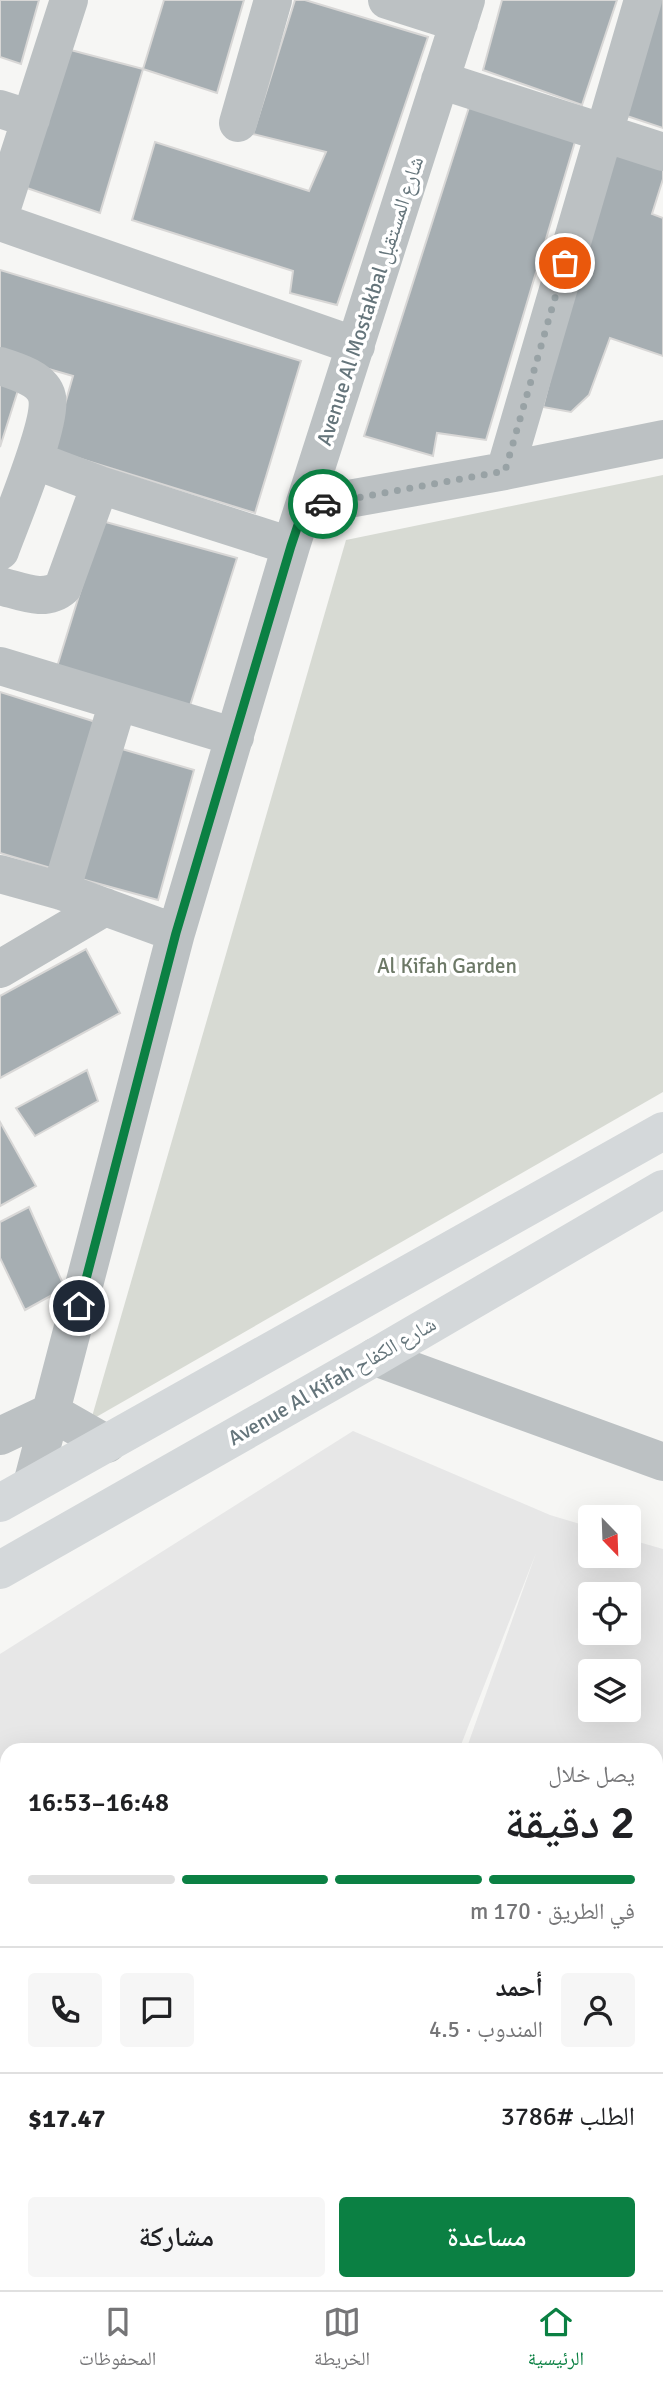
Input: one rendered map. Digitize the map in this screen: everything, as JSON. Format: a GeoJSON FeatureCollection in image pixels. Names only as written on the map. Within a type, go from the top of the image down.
{"type":"FeatureCollection","features":[{"type":"Feature","properties":{"kind":"main road"},"geometry":{"type":"LineString","coordinates":[[16,1494],[663,1131]]}},
{"type":"Feature","properties":{"kind":"main road","name":"Avenue Al Kifah شارع الكفاح"},"geometry":{"type":"LineString","coordinates":[[0,1570],[375,1357],[663,1189]]}},
{"type":"Feature","properties":{"kind":"street"},"geometry":{"type":"LineString","coordinates":[[0,214],[15,114],[69,0]]}},
{"type":"Feature","properties":{"kind":"street"},"geometry":{"type":"LineString","coordinates":[[239,123],[273,0]]}},
{"type":"Feature","properties":{"kind":"street"},"geometry":{"type":"LineString","coordinates":[[387,0],[462,11]]}},
{"type":"Feature","properties":{"kind":"street"},"geometry":{"type":"LineString","coordinates":[[505,471],[643,0]]}},
{"type":"Feature","properties":{"kind":"street","name":"Avenue Al Mostakbal شارع المستقبل"},"geometry":{"type":"LineString","coordinates":[[16,1494],[51,1412],[176,933],[291,546],[462,11]]}},
{"type":"Feature","properties":{"kind":"street"},"geometry":{"type":"LineString","coordinates":[[440,80],[663,152]]}},
{"type":"Feature","properties":{"kind":"street"},"geometry":{"type":"LineString","coordinates":[[0,222],[356,345]]}},
{"type":"Feature","properties":{"kind":"street"},"geometry":{"type":"LineString","coordinates":[[0,366],[23,373],[39,386],[47,397],[46,415],[34,460],[0,551]]}},
{"type":"Feature","properties":{"kind":"street"},"geometry":{"type":"LineString","coordinates":[[304,507],[663,439]]}},
{"type":"Feature","properties":{"kind":"street"},"geometry":{"type":"LineString","coordinates":[[34,460],[100,485],[291,546]]}},
{"type":"Feature","properties":{"kind":"street"},"geometry":{"type":"LineString","coordinates":[[0,586],[43,596],[55,593],[62,587],[100,485]]}},
{"type":"Feature","properties":{"kind":"street"},"geometry":{"type":"LineString","coordinates":[[0,666],[235,737]]}},
{"type":"Feature","properties":{"kind":"street"},"geometry":{"type":"LineString","coordinates":[[61,891],[118,702]]}},
{"type":"Feature","properties":{"kind":"street"},"geometry":{"type":"LineString","coordinates":[[0,874],[61,891],[176,933]]}},
{"type":"Feature","properties":{"kind":"street"},"geometry":{"type":"LineString","coordinates":[[0,969],[105,907]]}},
{"type":"Feature","properties":{"kind":"street"},"geometry":{"type":"LineString","coordinates":[[375,1357],[663,1462]]}},
{"type":"Feature","properties":{"kind":"street"},"geometry":{"type":"LineString","coordinates":[[5,1422],[51,1412],[107,1444]]}},
{"type":"Feature","properties":{"kind":"shaded area"},"geometry":{"type":"Polygon","coordinates":[[[353,1431],[550,1515],[578,1523],[578,1568],[641,1568],[641,1543],[663,1549],[663,1743],[468,1743],[536,1553],[462,1743],[0,1743],[0,1654],[353,1431]]]}},
{"type":"Feature","properties":{"kind":"green space","name":"Al Kifah Garden"},"geometry":{"type":"Polygon","coordinates":[[[663,475],[663,1092],[91,1420],[346,540],[663,475]]]}},
{"type":"Feature","properties":{"kind":"building"},"geometry":{"type":"Polygon","coordinates":[[[0,0],[39,0],[21,64],[0,57],[0,0]]]}},
{"type":"Feature","properties":{"kind":"building"},"geometry":{"type":"Polygon","coordinates":[[[164,0],[244,0],[217,93],[143,69],[164,0]]]}},
{"type":"Feature","properties":{"kind":"building"},"geometry":{"type":"Polygon","coordinates":[[[295,0],[305,0],[428,37],[337,305],[290,293],[293,271],[132,220],[155,142],[309,191],[326,152],[253,134],[295,0]]]}},
{"type":"Feature","properties":{"kind":"building"},"geometry":{"type":"Polygon","coordinates":[[[502,0],[617,0],[582,105],[483,70],[502,0]]]}},
{"type":"Feature","properties":{"kind":"building"},"geometry":{"type":"Polygon","coordinates":[[[655,0],[663,0],[663,128],[618,113],[655,0]]]}},
{"type":"Feature","properties":{"kind":"building"},"geometry":{"type":"Polygon","coordinates":[[[63,48],[143,69],[100,213],[24,187],[63,48]]]}},
{"type":"Feature","properties":{"kind":"building"},"geometry":{"type":"Polygon","coordinates":[[[472,98],[577,135],[486,440],[437,433],[433,456],[364,436],[472,98]]]}},
{"type":"Feature","properties":{"kind":"building"},"geometry":{"type":"Polygon","coordinates":[[[609,145],[663,164],[663,179],[652,214],[663,218],[663,356],[610,338],[589,395],[571,412],[543,407],[609,145]]]}},
{"type":"Feature","properties":{"kind":"building"},"geometry":{"type":"Polygon","coordinates":[[[0,270],[301,361],[255,513],[52,450],[73,376],[0,355],[0,270]]]}},
{"type":"Feature","properties":{"kind":"building"},"geometry":{"type":"Polygon","coordinates":[[[0,382],[19,387],[0,447],[0,382]]]}},
{"type":"Feature","properties":{"kind":"building"},"geometry":{"type":"Polygon","coordinates":[[[102,521],[237,558],[188,712],[56,670],[102,521]]]}},
{"type":"Feature","properties":{"kind":"building"},"geometry":{"type":"Polygon","coordinates":[[[0,692],[99,723],[54,869],[0,853],[0,692]]]}},
{"type":"Feature","properties":{"kind":"building"},"geometry":{"type":"Polygon","coordinates":[[[115,747],[194,770],[158,900],[74,877],[115,747]]]}},
{"type":"Feature","properties":{"kind":"building"},"geometry":{"type":"Polygon","coordinates":[[[86,949],[120,1013],[0,1078],[0,996],[86,949]]]}},
{"type":"Feature","properties":{"kind":"building"},"geometry":{"type":"Polygon","coordinates":[[[87,1070],[98,1101],[35,1136],[16,1108],[87,1070]]]}},
{"type":"Feature","properties":{"kind":"building"},"geometry":{"type":"Polygon","coordinates":[[[0,1122],[36,1186],[0,1206],[0,1122]]]}},
{"type":"Feature","properties":{"kind":"building"},"geometry":{"type":"Polygon","coordinates":[[[29,1207],[65,1288],[25,1310],[0,1258],[0,1222],[29,1207]]]}},
{"type":"Feature","properties":{"kind":"way so far"},"geometry":{"type":"LineString","coordinates":[[323,504],[505,471],[565,263]]}},
{"type":"Feature","properties":{"kind":"route"},"geometry":{"type":"LineString","coordinates":[[79,1306],[176,933],[291,546],[304,507],[323,504]]}}]}
